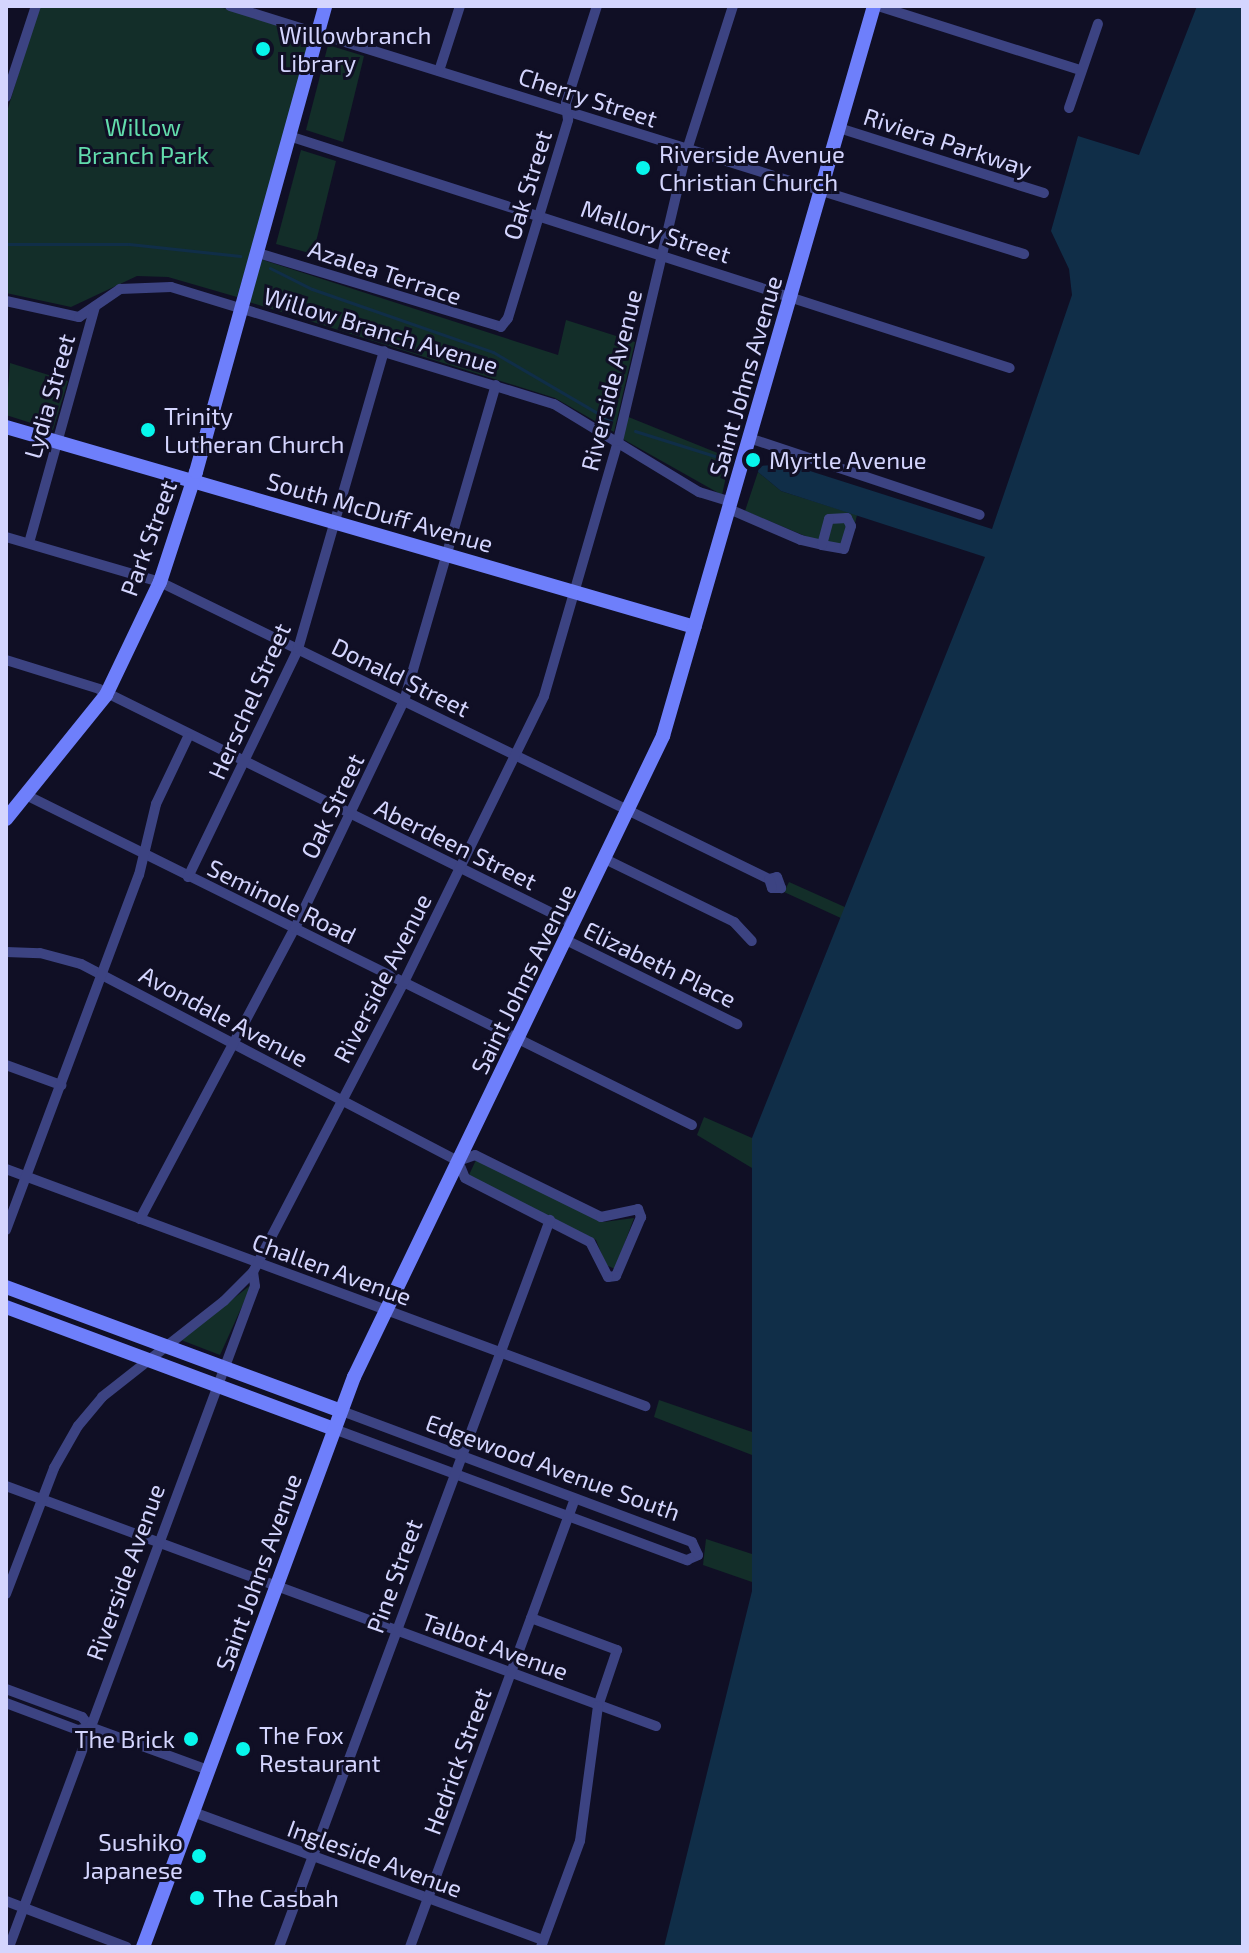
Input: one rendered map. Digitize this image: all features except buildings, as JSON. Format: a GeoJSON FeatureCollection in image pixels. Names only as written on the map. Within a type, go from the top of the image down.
{"type":"FeatureCollection","features":[{"type":"Feature","properties":{"kind":"main road","name":"Park Street"},"geometry":{"type":"LineString","coordinates":[[6,819],[28,796],[106,695],[160,582],[243,308],[325,6]]}},
{"type":"Feature","properties":{"kind":"main road","name":"Saint Johns Avenue"},"geometry":{"type":"LineString","coordinates":[[143,1947],[341,1411],[386,1310],[663,736],[876,6]]}},
{"type":"Feature","properties":{"kind":"main road","name":"South McDuff Avenue"},"geometry":{"type":"LineString","coordinates":[[6,427],[695,627]]}},
{"type":"Feature","properties":{"kind":"main road","name":"Edgewood Avenue South"},"geometry":{"type":"LineString","coordinates":[[6,1287],[341,1411]]}},
{"type":"Feature","properties":{"kind":"main road","name":"Edgewood Avenue South"},"geometry":{"type":"LineString","coordinates":[[6,1307],[334,1429]]}},
{"type":"Feature","properties":{"kind":"street"},"geometry":{"type":"LineString","coordinates":[[6,97],[36,6]]}},
{"type":"Feature","properties":{"kind":"street","name":"Cherry Street"},"geometry":{"type":"LineString","coordinates":[[230,6],[1024,254]]}},
{"type":"Feature","properties":{"kind":"street"},"geometry":{"type":"LineString","coordinates":[[439,71],[460,6]]}},
{"type":"Feature","properties":{"kind":"street","name":"Oak Street"},"geometry":{"type":"LineString","coordinates":[[501,327],[508,318],[597,6]]}},
{"type":"Feature","properties":{"kind":"street","name":"Riverside Avenue"},"geometry":{"type":"LineString","coordinates":[[9,1947],[157,1542],[255,1286],[255,1267],[404,982],[517,755],[548,684],[618,441],[687,150],[733,6]]}},
{"type":"Feature","properties":{"kind":"street"},"geometry":{"type":"LineString","coordinates":[[876,6],[1080,70]]}},
{"type":"Feature","properties":{"kind":"street"},"geometry":{"type":"LineString","coordinates":[[1069,108],[1098,24]]}},
{"type":"Feature","properties":{"kind":"street","name":"Riviera Parkway"},"geometry":{"type":"LineString","coordinates":[[839,128],[1044,193]]}},
{"type":"Feature","properties":{"kind":"street","name":"Mallory Street"},"geometry":{"type":"LineString","coordinates":[[289,136],[662,253],[1010,368]]}},
{"type":"Feature","properties":{"kind":"street","name":"Azalea Terrace"},"geometry":{"type":"LineString","coordinates":[[258,253],[501,327]]}},
{"type":"Feature","properties":{"kind":"street","name":"Willow Branch Avenue"},"geometry":{"type":"LineString","coordinates":[[6,301],[71,317],[120,289],[151,284],[243,308],[554,404],[699,492],[822,545]]}},
{"type":"Feature","properties":{"kind":"street","name":"Lydia Street"},"geometry":{"type":"LineString","coordinates":[[29,543],[95,306]]}},
{"type":"Feature","properties":{"kind":"street","name":"Herschel Street"},"geometry":{"type":"LineString","coordinates":[[188,877],[298,649],[384,351]]}},
{"type":"Feature","properties":{"kind":"street","name":"Oak Street"},"geometry":{"type":"LineString","coordinates":[[140,1219],[295,928],[404,701],[496,385]]}},
{"type":"Feature","properties":{"kind":"street"},"geometry":{"type":"LineString","coordinates":[[749,438],[980,515]]}},
{"type":"Feature","properties":{"kind":"street","name":"Donald Street"},"geometry":{"type":"LineString","coordinates":[[6,537],[160,582],[769,879]]}},
{"type":"Feature","properties":{"kind":"street","name":"Aberdeen Street"},"geometry":{"type":"LineString","coordinates":[[6,660],[106,695],[574,924]]}},
{"type":"Feature","properties":{"kind":"street"},"geometry":{"type":"LineString","coordinates":[[6,1230],[144,855],[156,804],[188,737]]}},
{"type":"Feature","properties":{"kind":"street","name":"Seminole Road"},"geometry":{"type":"LineString","coordinates":[[28,796],[692,1125]]}},
{"type":"Feature","properties":{"kind":"street"},"geometry":{"type":"LineString","coordinates":[[605,859],[734,922],[752,941]]}},
{"type":"Feature","properties":{"kind":"street","name":"Elizabeth Place"},"geometry":{"type":"LineString","coordinates":[[566,940],[737,1024]]}},
{"type":"Feature","properties":{"kind":"street","name":"Avondale Avenue"},"geometry":{"type":"LineString","coordinates":[[6,952],[48,954],[101,975],[458,1161]]}},
{"type":"Feature","properties":{"kind":"street"},"geometry":{"type":"LineString","coordinates":[[6,1065],[61,1085]]}},
{"type":"Feature","properties":{"kind":"street"},"geometry":{"type":"LineString","coordinates":[[475,1155],[601,1217],[638,1209],[641,1217],[624,1265],[608,1277],[590,1242],[550,1220],[465,1178],[458,1161],[475,1155]]}},
{"type":"Feature","properties":{"kind":"street","name":"Challen Avenue"},"geometry":{"type":"LineString","coordinates":[[6,1169],[140,1219],[255,1267],[386,1310],[645,1406]]}},
{"type":"Feature","properties":{"kind":"street","name":"Pine Street"},"geometry":{"type":"LineString","coordinates":[[279,1947],[459,1456],[550,1220]]}},
{"type":"Feature","properties":{"kind":"street"},"geometry":{"type":"LineString","coordinates":[[6,1594],[42,1499],[78,1426],[102,1397],[165,1347],[255,1267]]}},
{"type":"Feature","properties":{"kind":"street","name":"Edgewood Avenue South"},"geometry":{"type":"LineString","coordinates":[[334,1429],[687,1560],[698,1555],[692,1542],[341,1411]]}},
{"type":"Feature","properties":{"kind":"street","name":"Talbot Avenue"},"geometry":{"type":"LineString","coordinates":[[6,1486],[656,1726]]}},
{"type":"Feature","properties":{"kind":"street","name":"Hedrick Street"},"geometry":{"type":"LineString","coordinates":[[410,1947],[575,1499]]}},
{"type":"Feature","properties":{"kind":"street"},"geometry":{"type":"LineString","coordinates":[[531,1618],[617,1650],[598,1706],[580,1841],[542,1944]]}},
{"type":"Feature","properties":{"kind":"street"},"geometry":{"type":"LineString","coordinates":[[6,1689],[82,1717],[90,1727],[208,1770]]}},
{"type":"Feature","properties":{"kind":"street"},"geometry":{"type":"LineString","coordinates":[[6,1703],[78,1730],[90,1727]]}},
{"type":"Feature","properties":{"kind":"street","name":"Ingleside Avenue"},"geometry":{"type":"LineString","coordinates":[[193,1812],[542,1944]]}},
{"type":"Feature","properties":{"kind":"street"},"geometry":{"type":"LineString","coordinates":[[6,1901],[127,1947]]}},
{"type":"Feature","properties":{"kind":"green space","name":"Willow Branch Park"},"geometry":{"type":"Polygon","coordinates":[[[39,6],[215,6],[316,32],[237,297],[168,277],[137,276],[71,307],[6,293],[6,115],[39,6]]]}},
{"type":"Feature","properties":{"kind":"green space"},"geometry":{"type":"Polygon","coordinates":[[[328,45],[364,56],[343,142],[306,130],[328,45]]]}},
{"type":"Feature","properties":{"kind":"green space"},"geometry":{"type":"Polygon","coordinates":[[[301,150],[336,161],[313,254],[276,244],[301,150]]]}},
{"type":"Feature","properties":{"kind":"green space"},"geometry":{"type":"Polygon","coordinates":[[[260,259],[558,355],[566,320],[635,342],[614,432],[555,398],[249,302],[260,259]]]}},
{"type":"Feature","properties":{"kind":"green space"},"geometry":{"type":"Polygon","coordinates":[[[10,363],[68,381],[53,430],[6,415],[10,363]]]}},
{"type":"Feature","properties":{"kind":"green space"},"geometry":{"type":"Polygon","coordinates":[[[626,416],[730,458],[722,495],[621,438],[626,416]]]}},
{"type":"Feature","properties":{"kind":"green space"},"geometry":{"type":"Polygon","coordinates":[[[758,472],[781,491],[857,515],[849,548],[810,538],[745,511],[758,472]]]}},
{"type":"Feature","properties":{"kind":"green space"},"geometry":{"type":"Polygon","coordinates":[[[789,882],[847,908],[843,919],[784,892],[789,882]]]}},
{"type":"Feature","properties":{"kind":"green space"},"geometry":{"type":"Polygon","coordinates":[[[704,1117],[752,1138],[752,1168],[697,1135],[704,1117]]]}},
{"type":"Feature","properties":{"kind":"green space"},"geometry":{"type":"Polygon","coordinates":[[[476,1160],[604,1222],[634,1218],[615,1269],[606,1265],[596,1240],[468,1177],[476,1160]]]}},
{"type":"Feature","properties":{"kind":"green space"},"geometry":{"type":"Polygon","coordinates":[[[252,1284],[220,1355],[181,1340],[229,1302],[252,1284]]]}},
{"type":"Feature","properties":{"kind":"green space"},"geometry":{"type":"Polygon","coordinates":[[[659,1400],[752,1432],[752,1455],[654,1417],[659,1400]]]}},
{"type":"Feature","properties":{"kind":"green space"},"geometry":{"type":"Polygon","coordinates":[[[706,1539],[752,1554],[752,1582],[703,1565],[706,1539]]]}},
{"type":"Feature","properties":{"kind":"water"},"geometry":{"type":"Polygon","coordinates":[[[1197,6],[1243,6],[1243,1947],[664,1947],[752,1591],[752,1138],[985,557],[781,491],[758,472],[759,466],[788,464],[992,529],[1072,295],[1069,269],[1051,231],[1078,136],[1139,155],[1197,6]]]}},
{"type":"Feature","properties":{"kind":"waterway"},"geometry":{"type":"LineString","coordinates":[[6,244],[129,244],[240,256]]}},
{"type":"Feature","properties":{"kind":"waterway"},"geometry":{"type":"LineString","coordinates":[[270,268],[312,289],[493,352],[611,421]]}},
{"type":"Feature","properties":{"kind":"waterway"},"geometry":{"type":"LineString","coordinates":[[635,431],[731,461]]}},
{"type":"Feature","properties":{"kind":"place","name":"Willowbranch Library"},"geometry":{"type":"Point","coordinates":[263,49]}},
{"type":"Feature","properties":{"kind":"place","name":"Riverside Avenue Christian Church"},"geometry":{"type":"Point","coordinates":[643,168]}},
{"type":"Feature","properties":{"kind":"place","name":"Trinity Lutheran Church"},"geometry":{"type":"Point","coordinates":[148,430]}},
{"type":"Feature","properties":{"kind":"place","name":"Myrtle Avenue"},"geometry":{"type":"Point","coordinates":[753,460]}},
{"type":"Feature","properties":{"kind":"place","name":"The Brick"},"geometry":{"type":"Point","coordinates":[191,1739]}},
{"type":"Feature","properties":{"kind":"place","name":"The Fox Restaurant"},"geometry":{"type":"Point","coordinates":[243,1749]}},
{"type":"Feature","properties":{"kind":"place","name":"Sushiko Japanese"},"geometry":{"type":"Point","coordinates":[199,1856]}},
{"type":"Feature","properties":{"kind":"place","name":"The Casbah"},"geometry":{"type":"Point","coordinates":[197,1898]}}]}
